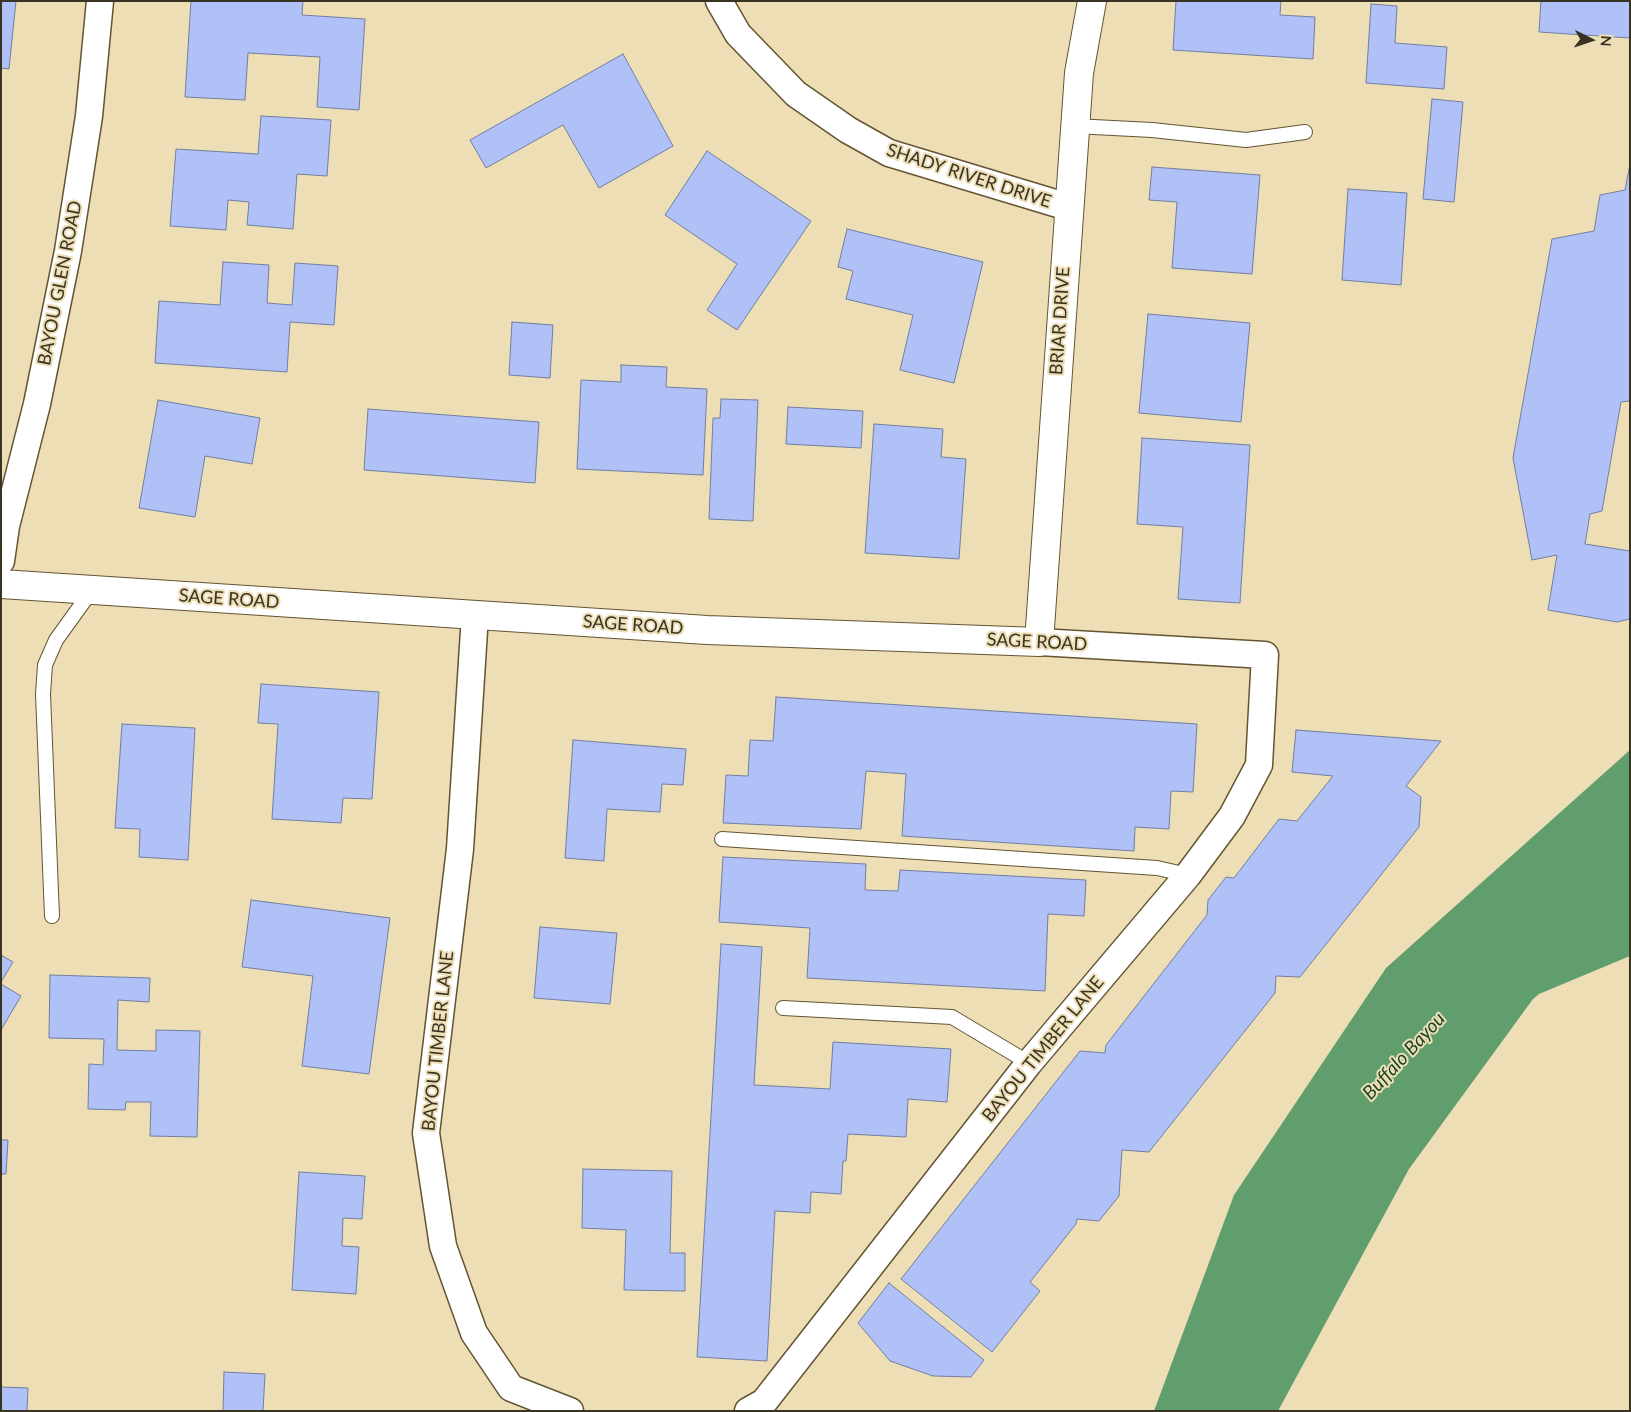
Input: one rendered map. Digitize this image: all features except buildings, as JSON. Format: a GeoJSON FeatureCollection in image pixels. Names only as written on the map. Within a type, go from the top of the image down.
{"type":"FeatureCollection","features":[{"type":"Feature","properties":{"kind":"street","name":"BAYOU GLEN ROAD"},"geometry":{"type":"LineString","coordinates":[[1,562],[6,526],[37,404],[68,251],[89,116],[100,1]]}},
{"type":"Feature","properties":{"kind":"street","name":"SHADY RIVER DRIVE"},"geometry":{"type":"LineString","coordinates":[[719,1],[738,34],[796,94],[848,130],[889,153],[1068,207]]}},
{"type":"Feature","properties":{"kind":"street","name":"BRIAR DRIVE"},"geometry":{"type":"LineString","coordinates":[[1039,642],[1074,126],[1079,73],[1092,1]]}},
{"type":"Feature","properties":{"kind":"street","name":"SAGE ROAD"},"geometry":{"type":"LineString","coordinates":[[1,584],[707,630],[1039,642],[1265,655]]}},
{"type":"Feature","properties":{"kind":"street","name":"BAYOU TIMBER LANE"},"geometry":{"type":"LineString","coordinates":[[474,615],[460,849],[426,1133],[443,1246],[474,1333],[512,1388],[570,1411]]}},
{"type":"Feature","properties":{"kind":"street","name":"BAYOU TIMBER LANE"},"geometry":{"type":"LineString","coordinates":[[748,1411],[764,1402],[770,1395],[1029,1063],[1188,875],[1232,816],[1259,765],[1265,655]]}},
{"type":"Feature","properties":{"kind":"lane"},"geometry":{"type":"LineString","coordinates":[[1074,126],[1152,130],[1246,140],[1304,132]]}},
{"type":"Feature","properties":{"kind":"lane"},"geometry":{"type":"LineString","coordinates":[[52,916],[43,694],[45,665],[56,640],[92,590]]}},
{"type":"Feature","properties":{"kind":"lane"},"geometry":{"type":"LineString","coordinates":[[722,839],[1157,868],[1188,875]]}},
{"type":"Feature","properties":{"kind":"lane"},"geometry":{"type":"LineString","coordinates":[[783,1008],[952,1018],[1029,1063]]}},
{"type":"Feature","properties":{"kind":"water","name":"Buffalo Bayou"},"geometry":{"type":"Polygon","coordinates":[[[1630,750],[1630,956],[1539,994],[1533,999],[1409,1169],[1278,1411],[1154,1411],[1234,1195],[1386,968],[1630,750]]]}}]}
